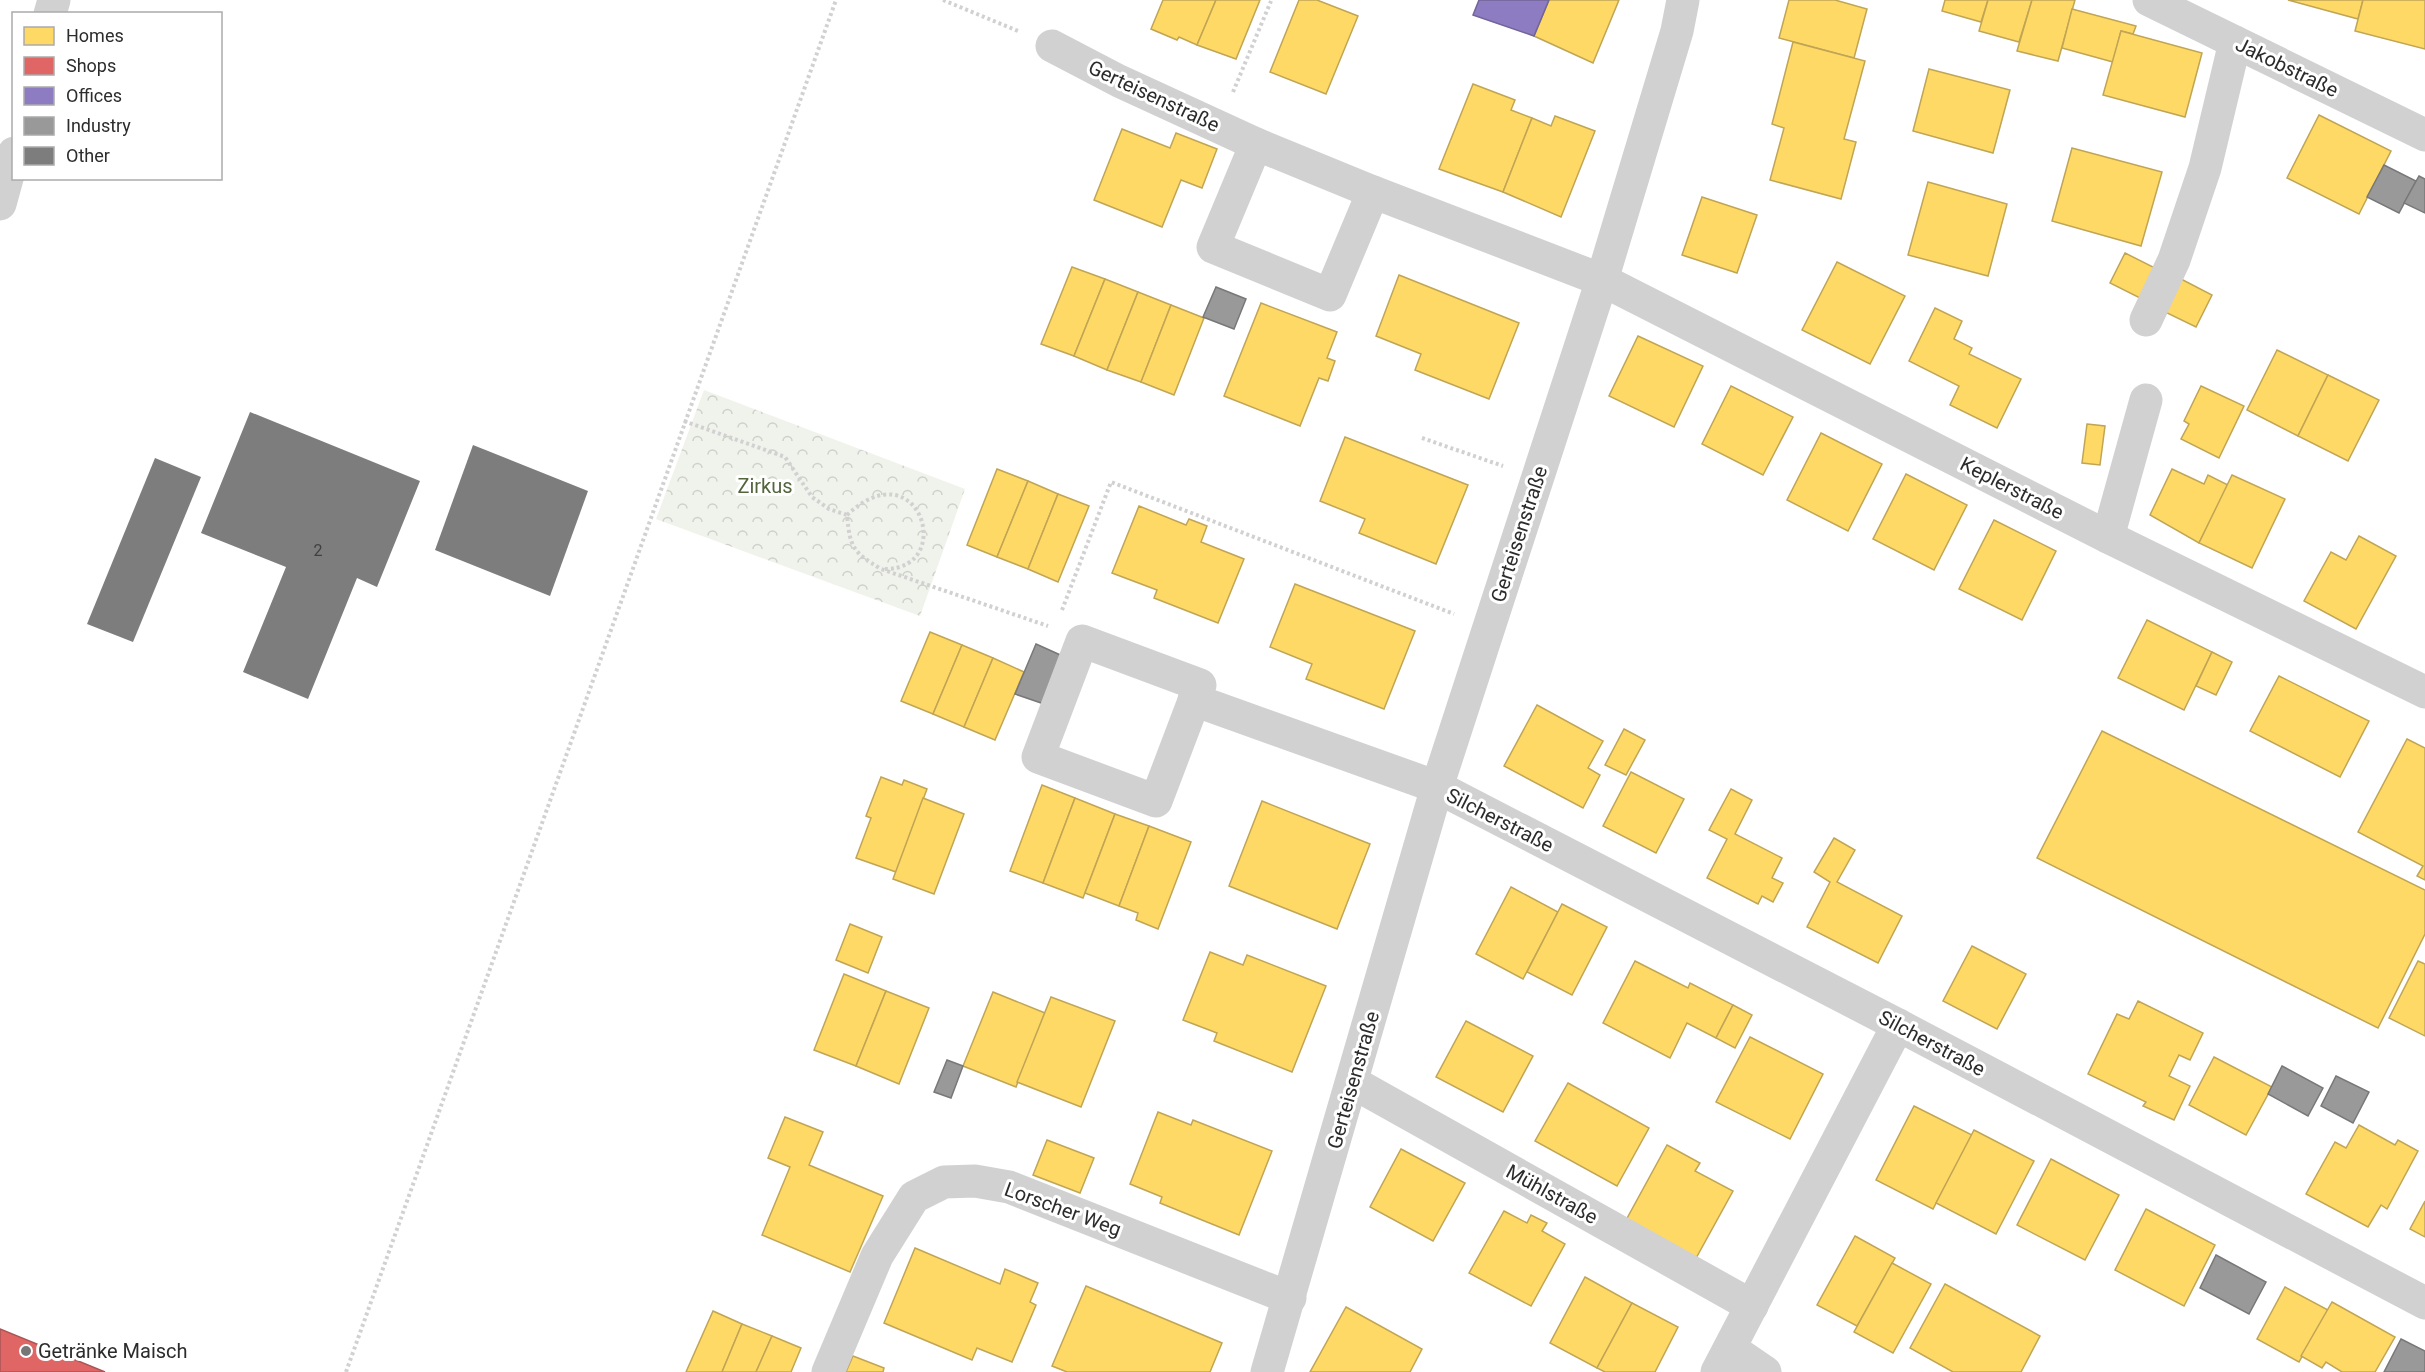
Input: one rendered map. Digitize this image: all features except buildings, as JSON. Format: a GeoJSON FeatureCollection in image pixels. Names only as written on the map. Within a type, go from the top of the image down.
{"type":"FeatureCollection","features":[{"type":"Feature","properties":{"kind":"street","name":"Gerteisenstraße"},"geometry":{"type":"LineString","coordinates":[[1267,1372],[1437,788],[1602,280],[1677,31],[1683,0]]}},
{"type":"Feature","properties":{"kind":"street","name":"Jakobstraße"},"geometry":{"type":"LineString","coordinates":[[2149,0],[2425,135]]}},
{"type":"Feature","properties":{"kind":"street"},"geometry":{"type":"LineString","coordinates":[[2146,320],[2174,260],[2205,168],[2235,42]]}},
{"type":"Feature","properties":{"kind":"street","name":"Gerteisenstraße"},"geometry":{"type":"LineString","coordinates":[[1052,46],[1119,81],[1256,144],[1373,192],[1602,280]]}},
{"type":"Feature","properties":{"kind":"street"},"geometry":{"type":"LineString","coordinates":[[1256,144],[1214,247],[1330,295],[1373,192]]}},
{"type":"Feature","properties":{"kind":"street"},"geometry":{"type":"LineString","coordinates":[[0,204],[12,160]]}},
{"type":"Feature","properties":{"kind":"street","name":"Keplerstraße"},"geometry":{"type":"LineString","coordinates":[[1602,280],[2108,537],[2425,692]]}},
{"type":"Feature","properties":{"kind":"street"},"geometry":{"type":"LineString","coordinates":[[2108,537],[2146,400]]}},
{"type":"Feature","properties":{"kind":"street"},"geometry":{"type":"LineString","coordinates":[[1068,635],[1200,685],[1156,801],[1038,757],[1068,635]]}},
{"type":"Feature","properties":{"kind":"street"},"geometry":{"type":"LineString","coordinates":[[1194,700],[1437,788]]}},
{"type":"Feature","properties":{"kind":"street","name":"Silcherstraße"},"geometry":{"type":"LineString","coordinates":[[1437,788],[1898,1025],[2425,1303]]}},
{"type":"Feature","properties":{"kind":"street"},"geometry":{"type":"LineString","coordinates":[[1765,1372],[1723,1360],[1898,1025]]}},
{"type":"Feature","properties":{"kind":"street","name":"Mühlstraße"},"geometry":{"type":"LineString","coordinates":[[1352,1082],[1752,1306]]}},
{"type":"Feature","properties":{"kind":"street","name":"Lorscher Weg"},"geometry":{"type":"LineString","coordinates":[[828,1372],[877,1256],[914,1197],[944,1182],[975,1180],[1009,1186],[1290,1298]]}},
{"type":"Feature","properties":{"kind":"path"},"geometry":{"type":"LineString","coordinates":[[346,1372],[836,0]]}},
{"type":"Feature","properties":{"kind":"path"},"geometry":{"type":"LineString","coordinates":[[943,0],[1052,46]]}},
{"type":"Feature","properties":{"kind":"path"},"geometry":{"type":"LineString","coordinates":[[1219,126],[1271,1]]}},
{"type":"Feature","properties":{"kind":"path"},"geometry":{"type":"LineString","coordinates":[[684,421],[786,457],[812,497],[829,509],[847,515]]}},
{"type":"Feature","properties":{"kind":"path"},"geometry":{"type":"LineString","coordinates":[[1422,438],[1538,478]]}},
{"type":"Feature","properties":{"kind":"path"},"geometry":{"type":"LineString","coordinates":[[847,515],[850,544],[860,556],[881,569],[1068,635],[1111,482],[1489,628]]}},
{"type":"Feature","properties":{"kind":"path"},"geometry":{"type":"LineString","coordinates":[[847,515],[867,499],[880,493],[891,493],[905,499],[920,511],[925,530],[922,546],[913,562],[896,569],[881,569]]}},
{"type":"Feature","properties":{"kind":"green space","name":"Zirkus"},"geometry":{"type":"Polygon","coordinates":[[[704,390],[965,489],[920,616],[656,519],[704,390]]]}},
{"type":"Feature","properties":{"kind":"place","name":"Getränke Maisch"},"geometry":{"type":"Point","coordinates":[26,1351]}}]}
